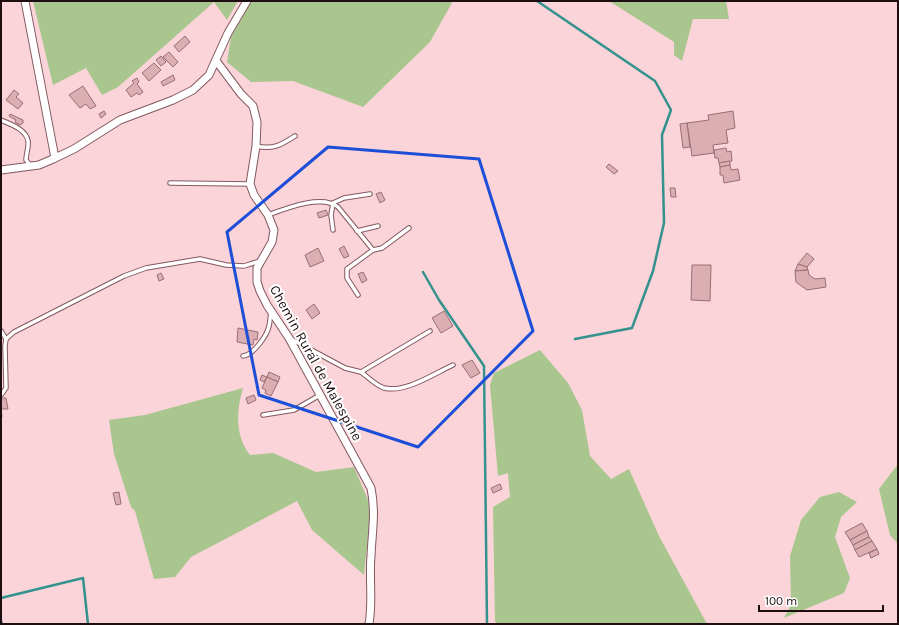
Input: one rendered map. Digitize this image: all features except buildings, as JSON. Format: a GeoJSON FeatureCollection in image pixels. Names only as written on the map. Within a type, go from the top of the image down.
{"type":"FeatureCollection","features":[{"type":"Feature","properties":{"kind":"street"},"geometry":{"type":"LineString","coordinates":[[24,1],[55,158]]}},
{"type":"Feature","properties":{"kind":"street"},"geometry":{"type":"LineString","coordinates":[[3,168],[31,166],[74,150],[120,120],[183,95],[202,83],[217,62],[228,33],[248,1]]}},
{"type":"Feature","properties":{"kind":"street"},"geometry":{"type":"LineString","coordinates":[[217,62],[252,106],[257,122],[256,146],[250,184]]}},
{"type":"Feature","properties":{"kind":"street","name":"Chemin Rural de Malespine"},"geometry":{"type":"LineString","coordinates":[[250,184],[254,194],[268,215],[274,230],[273,238],[257,268],[257,282],[267,305],[289,338],[365,477],[374,502],[375,513],[370,557],[371,614],[369,624]]}},
{"type":"Feature","properties":{"kind":"lane"},"geometry":{"type":"LineString","coordinates":[[1,120],[22,131],[26,136],[28,141],[26,160],[31,166]]}},
{"type":"Feature","properties":{"kind":"lane"},"geometry":{"type":"LineString","coordinates":[[256,146],[270,149],[278,147],[295,136]]}},
{"type":"Feature","properties":{"kind":"lane"},"geometry":{"type":"LineString","coordinates":[[170,183],[250,184]]}},
{"type":"Feature","properties":{"kind":"lane"},"geometry":{"type":"LineString","coordinates":[[268,215],[318,201],[333,203],[344,198],[370,194]]}},
{"type":"Feature","properties":{"kind":"lane"},"geometry":{"type":"LineString","coordinates":[[333,203],[331,215],[333,230]]}},
{"type":"Feature","properties":{"kind":"lane"},"geometry":{"type":"LineString","coordinates":[[333,203],[373,250]]}},
{"type":"Feature","properties":{"kind":"lane"},"geometry":{"type":"LineString","coordinates":[[357,231],[378,226]]}},
{"type":"Feature","properties":{"kind":"lane"},"geometry":{"type":"LineString","coordinates":[[358,296],[348,278],[347,270],[373,250],[382,248],[409,228]]}},
{"type":"Feature","properties":{"kind":"lane"},"geometry":{"type":"LineString","coordinates":[[6,339],[14,332],[56,309],[124,276],[146,268],[200,259],[226,265],[244,266],[260,261]]}},
{"type":"Feature","properties":{"kind":"lane"},"geometry":{"type":"LineString","coordinates":[[243,356],[251,353],[266,332],[269,326],[271,310]]}},
{"type":"Feature","properties":{"kind":"lane"},"geometry":{"type":"LineString","coordinates":[[1,331],[6,339],[6,388],[1,395]]}},
{"type":"Feature","properties":{"kind":"lane"},"geometry":{"type":"LineString","coordinates":[[361,372],[430,331]]}},
{"type":"Feature","properties":{"kind":"lane"},"geometry":{"type":"LineString","coordinates":[[289,338],[345,368],[361,372],[384,388],[394,389],[408,386],[453,365]]}},
{"type":"Feature","properties":{"kind":"lane"},"geometry":{"type":"LineString","coordinates":[[263,415],[294,410],[320,395]]}},
{"type":"Feature","properties":{"kind":"highlighted area"},"geometry":{"type":"Polygon","coordinates":[[[328,147],[479,159],[533,331],[418,447],[259,395],[227,232],[328,147]]]}},
{"type":"Feature","properties":{"kind":"green space"},"geometry":{"type":"Polygon","coordinates":[[[33,1],[238,1],[227,20],[214,2],[118,87],[102,95],[86,68],[53,85],[33,1]]]}},
{"type":"Feature","properties":{"kind":"green space"},"geometry":{"type":"Polygon","coordinates":[[[252,1],[453,1],[430,42],[363,107],[293,81],[251,82],[227,62],[231,37],[252,1]]]}},
{"type":"Feature","properties":{"kind":"green space"},"geometry":{"type":"Polygon","coordinates":[[[609,1],[726,1],[729,19],[693,19],[682,61],[674,55],[674,42],[609,1]]]}},
{"type":"Feature","properties":{"kind":"green space"},"geometry":{"type":"Polygon","coordinates":[[[540,350],[568,383],[582,410],[590,456],[611,479],[629,469],[659,536],[707,624],[499,624],[495,622],[493,507],[510,497],[508,473],[498,476],[490,385],[494,373],[540,350]]]}},
{"type":"Feature","properties":{"kind":"green space"},"geometry":{"type":"Polygon","coordinates":[[[243,388],[239,406],[238,423],[239,432],[245,448],[250,455],[273,453],[316,472],[354,467],[368,500],[370,515],[364,575],[312,530],[297,501],[191,557],[175,577],[154,579],[135,511],[131,507],[114,454],[109,420],[145,415],[243,388]]]}},
{"type":"Feature","properties":{"kind":"green space"},"geometry":{"type":"Polygon","coordinates":[[[898,464],[898,544],[890,535],[879,489],[898,464]]]}},
{"type":"Feature","properties":{"kind":"green space"},"geometry":{"type":"Polygon","coordinates":[[[839,492],[857,502],[841,517],[835,537],[850,578],[844,593],[784,618],[791,605],[790,556],[801,520],[820,497],[839,492]]]}},
{"type":"Feature","properties":{"kind":"waterway"},"geometry":{"type":"LineString","coordinates":[[537,1],[655,81],[671,110],[662,135],[664,223],[653,271],[632,328],[575,339]]}},
{"type":"Feature","properties":{"kind":"waterway"},"geometry":{"type":"LineString","coordinates":[[423,272],[439,300],[484,366],[487,624]]}},
{"type":"Feature","properties":{"kind":"waterway"},"geometry":{"type":"LineString","coordinates":[[1,598],[83,578],[88,624]]}}]}
